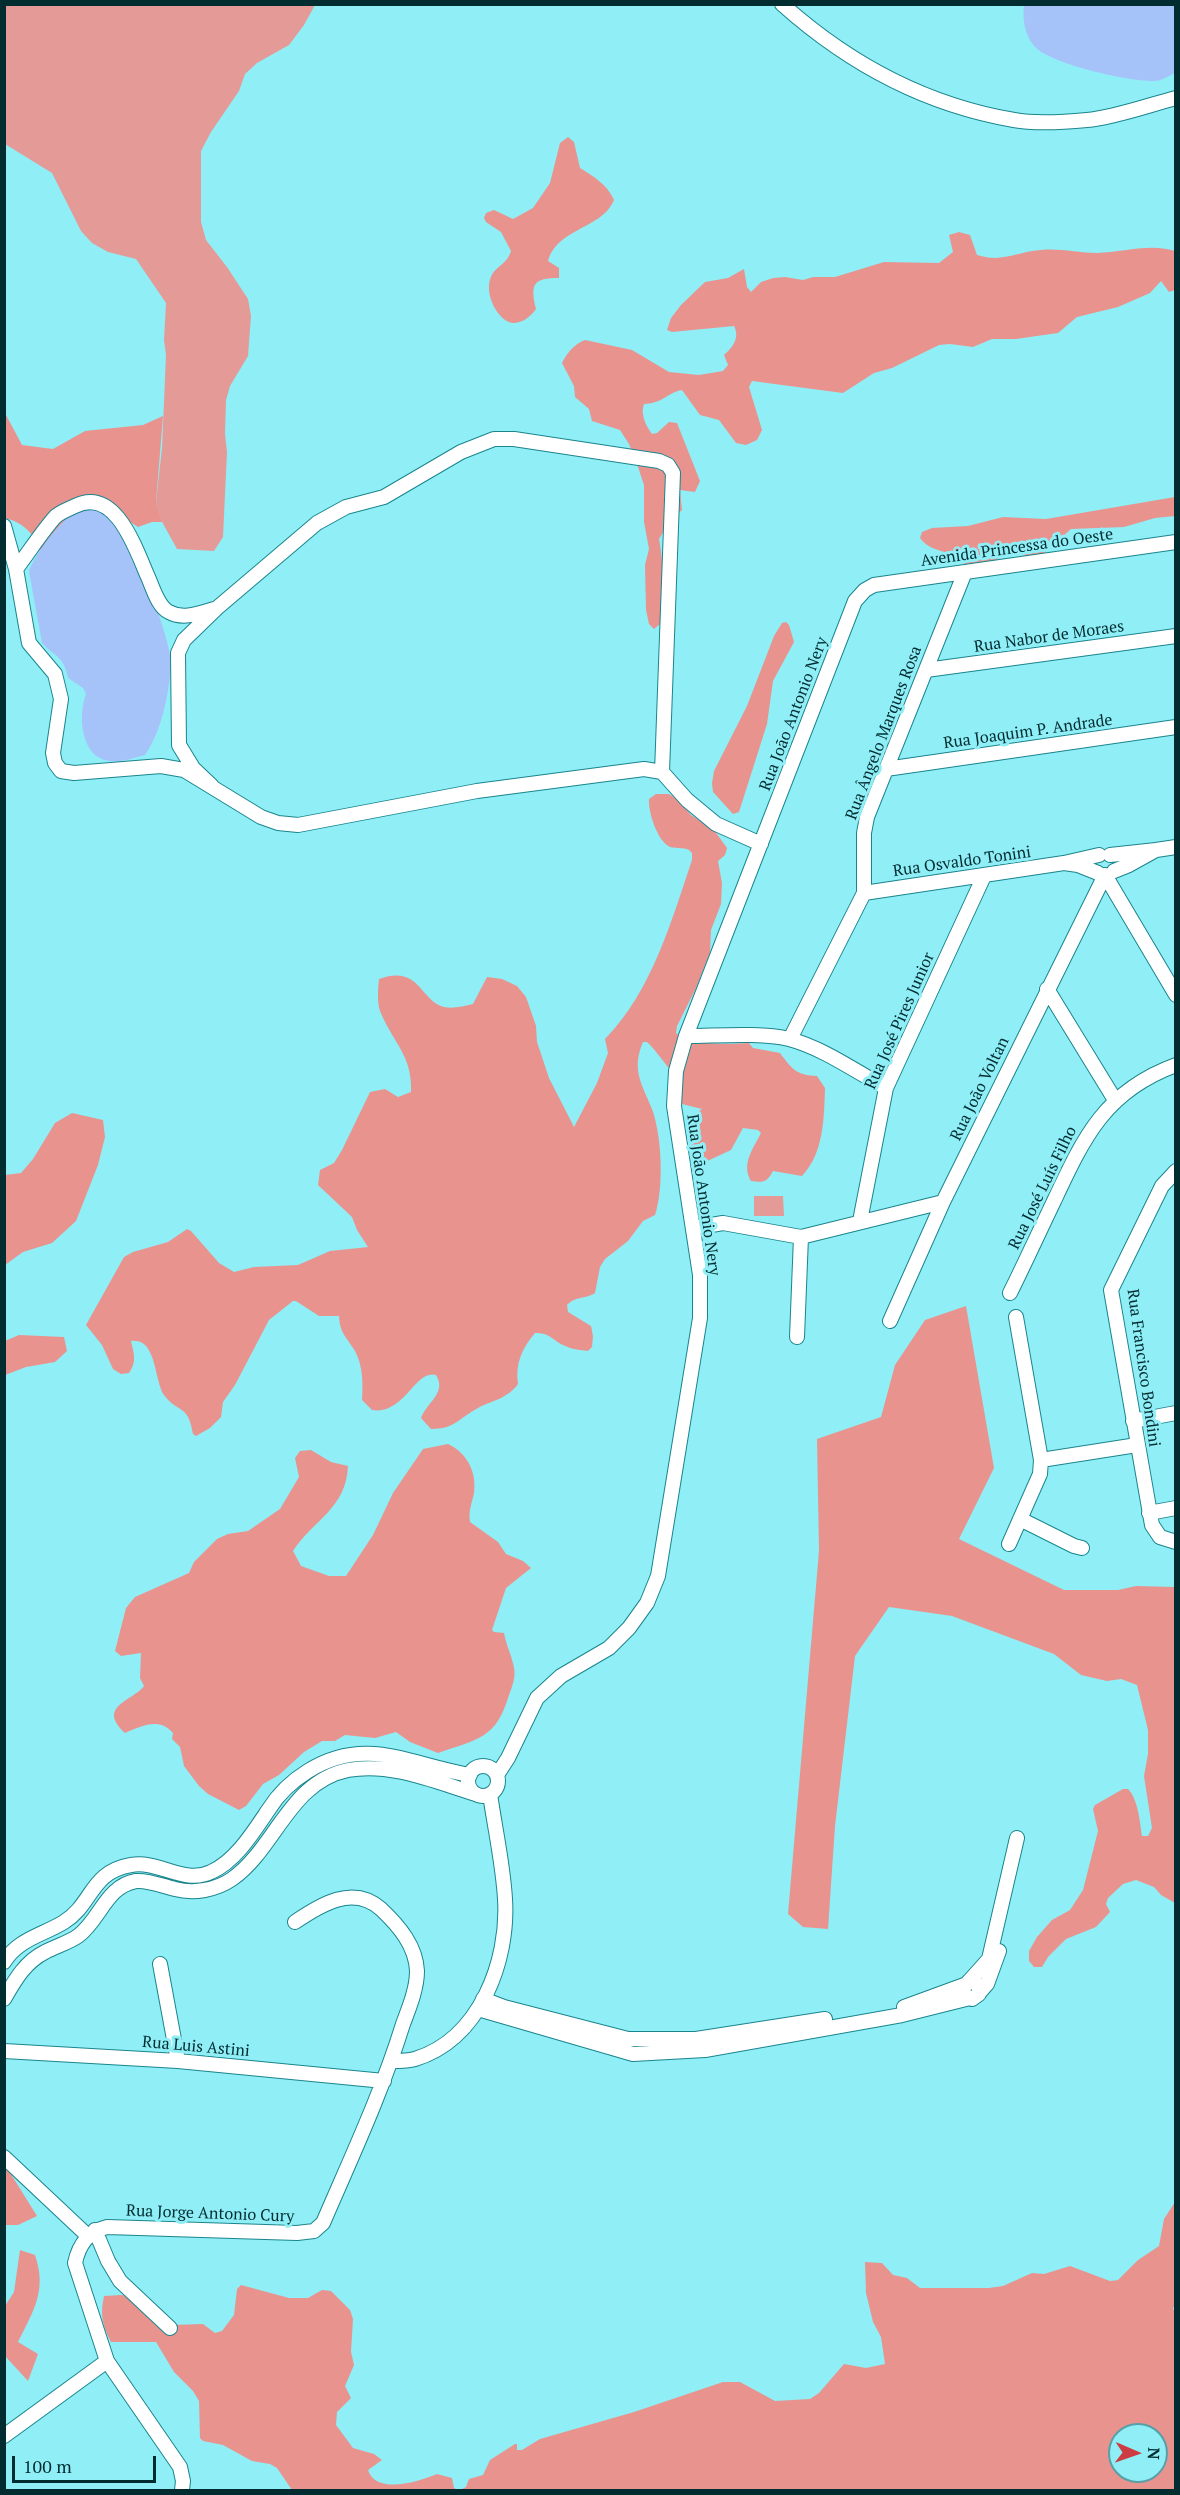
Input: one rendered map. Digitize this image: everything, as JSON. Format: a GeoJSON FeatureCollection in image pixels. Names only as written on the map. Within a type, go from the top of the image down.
{"type":"FeatureCollection","features":[{"type":"Feature","properties":{"kind":"street"},"geometry":{"type":"LineString","coordinates":[[782,4],[814,33],[900,86],[961,108],[1017,121],[1089,120],[1176,98]]}},
{"type":"Feature","properties":{"kind":"street"},"geometry":{"type":"LineString","coordinates":[[212,786],[193,768],[179,746],[178,653],[184,640],[217,608],[317,523],[346,507],[384,497],[462,452],[494,440],[514,439],[659,460],[668,465],[673,473],[662,772]]}},
{"type":"Feature","properties":{"kind":"street"},"geometry":{"type":"LineString","coordinates":[[16,569],[57,515],[80,504],[97,503],[112,510],[125,527],[156,596],[166,611],[177,615],[189,615],[217,608]]}},
{"type":"Feature","properties":{"kind":"street"},"geometry":{"type":"LineString","coordinates":[[4,526],[16,569],[29,642],[55,674],[61,699],[53,753],[55,763],[61,771],[74,773],[161,766],[184,770],[261,817],[278,824],[298,825],[477,791],[644,769],[662,772],[687,800],[717,824],[761,844]]}},
{"type":"Feature","properties":{"kind":"street","name":"Avenida Princessa do Oeste"},"geometry":{"type":"LineString","coordinates":[[865,590],[874,585],[1176,542]]}},
{"type":"Feature","properties":{"kind":"street","name":"Rua Ângelo Marques Rosa"},"geometry":{"type":"LineString","coordinates":[[790,1039],[864,892],[864,833],[867,817],[965,572]]}},
{"type":"Feature","properties":{"kind":"street","name":"Rua João Antonio Nery"},"geometry":{"type":"LineString","coordinates":[[497,1775],[508,1758],[537,1698],[561,1676],[609,1648],[647,1603],[658,1576],[700,1318],[700,1275],[674,1106],[676,1071],[686,1036],[855,601],[865,590]]}},
{"type":"Feature","properties":{"kind":"street","name":"Rua Nabor de Moraes"},"geometry":{"type":"LineString","coordinates":[[926,670],[1176,636]]}},
{"type":"Feature","properties":{"kind":"street","name":"Rua Joaquim P. Andrade"},"geometry":{"type":"LineString","coordinates":[[886,769],[1176,727]]}},
{"type":"Feature","properties":{"kind":"street"},"geometry":{"type":"LineString","coordinates":[[161,766],[179,746]]}},
{"type":"Feature","properties":{"kind":"street","name":"Rua Osvaldo Tonini"},"geometry":{"type":"LineString","coordinates":[[864,892],[984,876],[1105,855],[1176,847]]}},
{"type":"Feature","properties":{"kind":"street","name":"Rua Osvaldo Tonini"},"geometry":{"type":"LineString","coordinates":[[1064,863],[1106,873],[1129,865],[1156,850]]}},
{"type":"Feature","properties":{"kind":"street"},"geometry":{"type":"LineString","coordinates":[[1106,873],[1115,861],[1105,855],[1094,864],[1106,873],[1176,995]]}},
{"type":"Feature","properties":{"kind":"street","name":"Rua João Voltan"},"geometry":{"type":"LineString","coordinates":[[890,1321],[943,1202],[1106,873]]}},
{"type":"Feature","properties":{"kind":"street","name":"Rua José Pires Junior"},"geometry":{"type":"LineString","coordinates":[[860,1221],[886,1088],[984,876]]}},
{"type":"Feature","properties":{"kind":"street"},"geometry":{"type":"LineString","coordinates":[[1047,989],[1115,1100]]}},
{"type":"Feature","properties":{"kind":"street"},"geometry":{"type":"LineString","coordinates":[[686,1036],[771,1036],[790,1039],[824,1054],[886,1088]]}},
{"type":"Feature","properties":{"kind":"street","name":"Rua José Luís Filho"},"geometry":{"type":"LineString","coordinates":[[1010,1293],[1078,1148],[1094,1124],[1115,1100],[1143,1080],[1176,1065]]}},
{"type":"Feature","properties":{"kind":"street","name":"Rua Francisco Bondini"},"geometry":{"type":"LineString","coordinates":[[1176,1171],[1162,1186],[1111,1290],[1149,1513],[1154,1532],[1160,1538],[1176,1542]]}},
{"type":"Feature","properties":{"kind":"street"},"geometry":{"type":"LineString","coordinates":[[694,1228],[723,1223],[801,1237],[943,1202]]}},
{"type":"Feature","properties":{"kind":"street"},"geometry":{"type":"LineString","coordinates":[[797,1337],[801,1237]]}},
{"type":"Feature","properties":{"kind":"street"},"geometry":{"type":"LineString","coordinates":[[1009,1544],[1040,1474],[1041,1460],[1016,1317]]}},
{"type":"Feature","properties":{"kind":"street"},"geometry":{"type":"LineString","coordinates":[[1133,1421],[1176,1413]]}},
{"type":"Feature","properties":{"kind":"street"},"geometry":{"type":"LineString","coordinates":[[1041,1460],[1137,1446]]}},
{"type":"Feature","properties":{"kind":"street"},"geometry":{"type":"LineString","coordinates":[[1149,1513],[1176,1508]]}},
{"type":"Feature","properties":{"kind":"street"},"geometry":{"type":"LineString","coordinates":[[1020,1519],[1082,1548]]}},
{"type":"Feature","properties":{"kind":"street"},"geometry":{"type":"LineString","coordinates":[[4,1962],[24,1941],[64,1922],[97,1882],[112,1870],[133,1864],[151,1865],[180,1875],[196,1877],[212,1872],[234,1855],[254,1832],[278,1796],[299,1777],[322,1762],[347,1754],[368,1752],[470,1774]]}},
{"type":"Feature","properties":{"kind":"street"},"geometry":{"type":"LineString","coordinates":[[4,1999],[17,1976],[29,1963],[44,1952],[78,1936],[89,1926],[110,1895],[122,1886],[135,1881],[151,1882],[190,1892],[207,1890],[229,1881],[262,1851],[283,1816],[300,1797],[320,1782],[346,1771],[372,1767],[397,1771],[483,1794],[497,1786],[497,1775],[486,1766],[479,1767],[470,1774],[469,1785],[483,1794],[505,1898],[505,1927],[491,1986],[462,2030],[437,2048],[414,2060],[392,2061]]}},
{"type":"Feature","properties":{"kind":"street"},"geometry":{"type":"LineString","coordinates":[[481,2004],[504,2007],[626,2045],[705,2050],[902,2015],[975,1995],[987,1984],[997,1962],[1023,1854],[1017,1838],[989,1959],[966,1983],[899,2008],[696,2039],[670,2046]]}},
{"type":"Feature","properties":{"kind":"street","name":"Rua Jorge Antonio Cury"},"geometry":{"type":"LineString","coordinates":[[92,2233],[107,2227],[297,2234],[314,2231],[323,2223],[392,2061],[414,1990],[417,1971],[411,1947],[398,1926],[378,1907],[357,1897],[337,1898],[317,1907],[295,1922]]}},
{"type":"Feature","properties":{"kind":"street"},"geometry":{"type":"LineString","coordinates":[[160,1964],[178,2061]]}},
{"type":"Feature","properties":{"kind":"street"},"geometry":{"type":"LineString","coordinates":[[966,1983],[963,1993],[975,1995]]}},
{"type":"Feature","properties":{"kind":"street","name":"Rua Luis Astini"},"geometry":{"type":"LineString","coordinates":[[4,2051],[178,2061],[384,2081]]}},
{"type":"Feature","properties":{"kind":"street"},"geometry":{"type":"LineString","coordinates":[[4,2157],[92,2233],[120,2281],[170,2328]]}},
{"type":"Feature","properties":{"kind":"street"},"geometry":{"type":"LineString","coordinates":[[92,2233],[78,2248],[75,2263],[107,2361],[180,2467],[182,2490]]}},
{"type":"Feature","properties":{"kind":"street"},"geometry":{"type":"LineString","coordinates":[[4,2436],[107,2361]]}},
{"type":"Feature","properties":{"kind":"shaded area"},"geometry":{"type":"Polygon","coordinates":[[[5,5],[315,5],[289,45],[257,63],[245,74],[239,91],[201,151],[201,222],[206,240],[248,299],[251,316],[248,356],[230,386],[226,400],[227,452],[223,537],[214,551],[177,549],[161,520],[156,502],[162,448],[166,303],[136,259],[108,252],[92,243],[81,231],[52,173],[5,144],[5,5]]]}},
{"type":"Feature","properties":{"kind":"shaded area"},"geometry":{"type":"Polygon","coordinates":[[[568,137],[574,142],[580,168],[604,185],[614,200],[599,218],[565,238],[552,252],[548,261],[559,268],[559,278],[544,279],[536,284],[533,294],[536,309],[529,317],[517,323],[506,321],[495,309],[489,283],[493,273],[506,261],[511,251],[501,232],[486,222],[484,218],[486,213],[494,210],[513,219],[533,208],[550,183],[560,143],[568,137]]]}},
{"type":"Feature","properties":{"kind":"shaded area"},"geometry":{"type":"Polygon","coordinates":[[[959,232],[970,235],[977,255],[994,258],[1048,250],[1097,253],[1156,248],[1175,251],[1175,290],[1169,292],[1161,281],[1150,293],[1118,307],[1077,317],[1058,333],[1016,339],[992,339],[973,347],[939,345],[892,368],[874,373],[843,393],[752,381],[749,387],[762,430],[757,440],[746,445],[736,443],[719,420],[700,415],[682,390],[656,402],[644,404],[644,420],[652,434],[657,433],[669,422],[677,423],[700,481],[695,492],[680,490],[682,510],[670,521],[659,539],[663,570],[662,603],[660,624],[654,629],[649,624],[646,610],[645,565],[649,549],[644,522],[644,485],[629,444],[620,430],[592,421],[589,409],[575,397],[574,386],[562,363],[569,352],[585,340],[632,350],[669,372],[699,375],[723,371],[728,365],[724,355],[736,338],[734,326],[672,332],[667,330],[671,318],[681,305],[705,282],[728,278],[744,269],[747,287],[751,292],[761,282],[773,278],[803,280],[813,277],[835,277],[884,262],[939,263],[953,252],[949,235],[959,232]]]}},
{"type":"Feature","properties":{"kind":"shaded area"},"geometry":{"type":"Polygon","coordinates":[[[4,402],[6,415],[22,445],[53,449],[85,431],[143,425],[163,416],[156,502],[162,522],[152,522],[138,527],[110,509],[48,566],[37,542],[28,530],[5,518],[4,402]]]}},
{"type":"Feature","properties":{"kind":"shaded area"},"geometry":{"type":"Polygon","coordinates":[[[1175,497],[1175,516],[1155,518],[1124,527],[1071,529],[1042,555],[1030,557],[1010,552],[976,566],[963,563],[929,546],[920,538],[922,532],[932,528],[968,526],[1003,517],[1046,519],[1175,497]]]}},
{"type":"Feature","properties":{"kind":"shaded area"},"geometry":{"type":"Polygon","coordinates":[[[786,622],[794,642],[773,681],[767,724],[739,812],[733,814],[713,792],[714,771],[747,706],[774,636],[782,623],[786,622]]]}},
{"type":"Feature","properties":{"kind":"shaded area"},"geometry":{"type":"Polygon","coordinates":[[[656,794],[669,794],[677,799],[691,815],[714,830],[727,848],[725,855],[718,861],[722,883],[721,904],[711,930],[710,952],[676,1033],[700,1042],[749,1043],[753,1048],[780,1053],[799,1073],[817,1076],[825,1088],[821,1135],[815,1157],[802,1176],[773,1171],[765,1181],[751,1181],[747,1169],[752,1151],[761,1133],[758,1130],[743,1128],[731,1150],[703,1163],[698,1162],[691,1145],[689,1125],[694,1114],[702,1109],[682,1104],[677,1080],[650,1045],[643,1042],[638,1069],[658,1133],[661,1177],[658,1204],[655,1215],[643,1221],[628,1241],[605,1259],[600,1267],[595,1293],[574,1300],[567,1305],[568,1312],[591,1326],[592,1347],[588,1351],[569,1347],[547,1335],[535,1333],[526,1344],[521,1357],[518,1384],[514,1389],[451,1425],[439,1429],[431,1429],[421,1418],[438,1392],[439,1381],[436,1375],[429,1375],[422,1379],[393,1406],[383,1410],[372,1410],[362,1400],[360,1363],[342,1331],[339,1316],[319,1316],[296,1301],[269,1320],[235,1385],[223,1402],[221,1417],[210,1428],[196,1436],[193,1434],[185,1413],[164,1395],[154,1361],[146,1346],[131,1341],[134,1354],[132,1369],[129,1373],[121,1374],[113,1369],[102,1345],[86,1325],[124,1257],[133,1252],[168,1242],[187,1229],[219,1263],[234,1272],[254,1267],[298,1265],[330,1251],[368,1247],[352,1217],[318,1185],[320,1170],[334,1163],[370,1092],[385,1089],[398,1097],[411,1092],[409,1069],[380,1011],[379,979],[403,976],[418,985],[429,998],[447,1008],[473,1004],[487,977],[502,979],[517,986],[526,997],[549,1078],[574,1127],[597,1083],[608,1053],[605,1039],[621,1020],[648,978],[668,931],[692,860],[692,853],[689,850],[670,847],[665,844],[657,832],[649,804],[649,799],[656,794]]]}},
{"type":"Feature","properties":{"kind":"shaded area"},"geometry":{"type":"Polygon","coordinates":[[[72,1113],[103,1120],[105,1137],[98,1165],[76,1221],[52,1243],[23,1252],[5,1265],[5,1175],[21,1173],[33,1159],[55,1123],[72,1113]]]}},
{"type":"Feature","properties":{"kind":"shaded area"},"geometry":{"type":"Polygon","coordinates":[[[754,1196],[783,1196],[784,1216],[754,1216],[754,1196]]]}},
{"type":"Feature","properties":{"kind":"shaded area"},"geometry":{"type":"Polygon","coordinates":[[[966,1306],[994,1468],[959,1539],[1064,1590],[1118,1590],[1136,1586],[1175,1587],[1175,1903],[1161,1895],[1154,1887],[1136,1880],[1123,1884],[1108,1898],[1106,1904],[1110,1912],[1096,1927],[1066,1939],[1048,1957],[1042,1967],[1034,1967],[1029,1961],[1029,1951],[1037,1937],[1052,1920],[1070,1910],[1083,1890],[1098,1831],[1093,1809],[1095,1805],[1123,1789],[1128,1789],[1136,1805],[1142,1836],[1148,1836],[1152,1828],[1144,1776],[1148,1754],[1148,1730],[1137,1685],[1121,1679],[1107,1681],[1081,1675],[1054,1654],[952,1616],[889,1607],[855,1656],[835,1826],[828,1929],[803,1927],[788,1914],[819,1551],[817,1439],[881,1417],[895,1365],[925,1320],[966,1306]]]}},
{"type":"Feature","properties":{"kind":"shaded area"},"geometry":{"type":"Polygon","coordinates":[[[19,1335],[64,1337],[67,1351],[55,1362],[26,1367],[5,1375],[5,1341],[19,1335]]]}},
{"type":"Feature","properties":{"kind":"shaded area"},"geometry":{"type":"Polygon","coordinates":[[[448,1444],[465,1458],[474,1478],[470,1522],[498,1542],[506,1554],[523,1561],[531,1568],[506,1588],[492,1630],[504,1633],[514,1675],[504,1710],[498,1721],[484,1735],[438,1753],[410,1742],[396,1732],[375,1738],[345,1735],[335,1741],[322,1741],[304,1752],[279,1775],[263,1784],[246,1806],[239,1810],[208,1794],[199,1786],[184,1766],[180,1747],[172,1739],[173,1733],[168,1728],[150,1724],[125,1733],[117,1724],[114,1716],[115,1710],[144,1686],[140,1678],[141,1653],[121,1656],[115,1651],[126,1608],[135,1597],[189,1573],[194,1562],[217,1539],[228,1534],[248,1531],[280,1509],[299,1477],[295,1458],[300,1451],[311,1450],[331,1462],[348,1466],[342,1493],[328,1513],[293,1551],[301,1566],[329,1576],[346,1576],[373,1535],[393,1493],[423,1449],[448,1444]]]}},
{"type":"Feature","properties":{"kind":"shaded area"},"geometry":{"type":"Polygon","coordinates":[[[4,2163],[37,2216],[18,2225],[5,2225],[4,2163]]]}},
{"type":"Feature","properties":{"kind":"shaded area"},"geometry":{"type":"Polygon","coordinates":[[[1175,2202],[1176,2304],[1173,2308],[1176,2317],[1175,2490],[460,2490],[466,2487],[469,2479],[483,2475],[490,2460],[515,2444],[517,2444],[517,2450],[522,2450],[540,2439],[634,2412],[723,2382],[740,2382],[775,2401],[810,2399],[819,2393],[844,2364],[866,2368],[885,2364],[881,2337],[873,2322],[866,2293],[865,2262],[882,2263],[893,2275],[907,2278],[920,2288],[989,2288],[1003,2286],[1032,2273],[1044,2274],[1070,2266],[1110,2281],[1118,2280],[1138,2260],[1159,2246],[1164,2219],[1175,2202]]]}},
{"type":"Feature","properties":{"kind":"shaded area"},"geometry":{"type":"Polygon","coordinates":[[[20,2250],[35,2255],[40,2279],[34,2310],[18,2342],[38,2354],[28,2381],[5,2356],[5,2306],[14,2292],[20,2250]]]}},
{"type":"Feature","properties":{"kind":"shaded area"},"geometry":{"type":"Polygon","coordinates":[[[241,2285],[289,2298],[308,2298],[322,2290],[331,2291],[350,2310],[353,2319],[351,2352],[354,2365],[345,2386],[351,2398],[337,2412],[336,2425],[353,2448],[374,2454],[382,2460],[368,2470],[372,2478],[379,2482],[409,2483],[437,2474],[452,2478],[454,2488],[458,2490],[292,2490],[277,2468],[270,2464],[252,2461],[223,2445],[203,2441],[200,2438],[199,2401],[193,2391],[174,2372],[156,2342],[111,2342],[104,2325],[102,2308],[104,2296],[121,2295],[136,2297],[172,2325],[203,2324],[215,2333],[222,2331],[234,2315],[237,2289],[241,2285]]]}},
{"type":"Feature","properties":{"kind":"water"},"geometry":{"type":"Polygon","coordinates":[[[1024,5],[1175,5],[1175,73],[1159,80],[1143,81],[1092,71],[1057,60],[1035,47],[1029,38],[1023,16],[1024,5]]]}},
{"type":"Feature","properties":{"kind":"water"},"geometry":{"type":"Polygon","coordinates":[[[99,507],[114,517],[140,567],[166,636],[171,667],[166,701],[151,745],[145,755],[118,761],[99,758],[87,744],[82,723],[86,694],[83,688],[68,678],[62,661],[42,643],[29,571],[43,545],[65,520],[80,509],[99,507]]]}}]}
